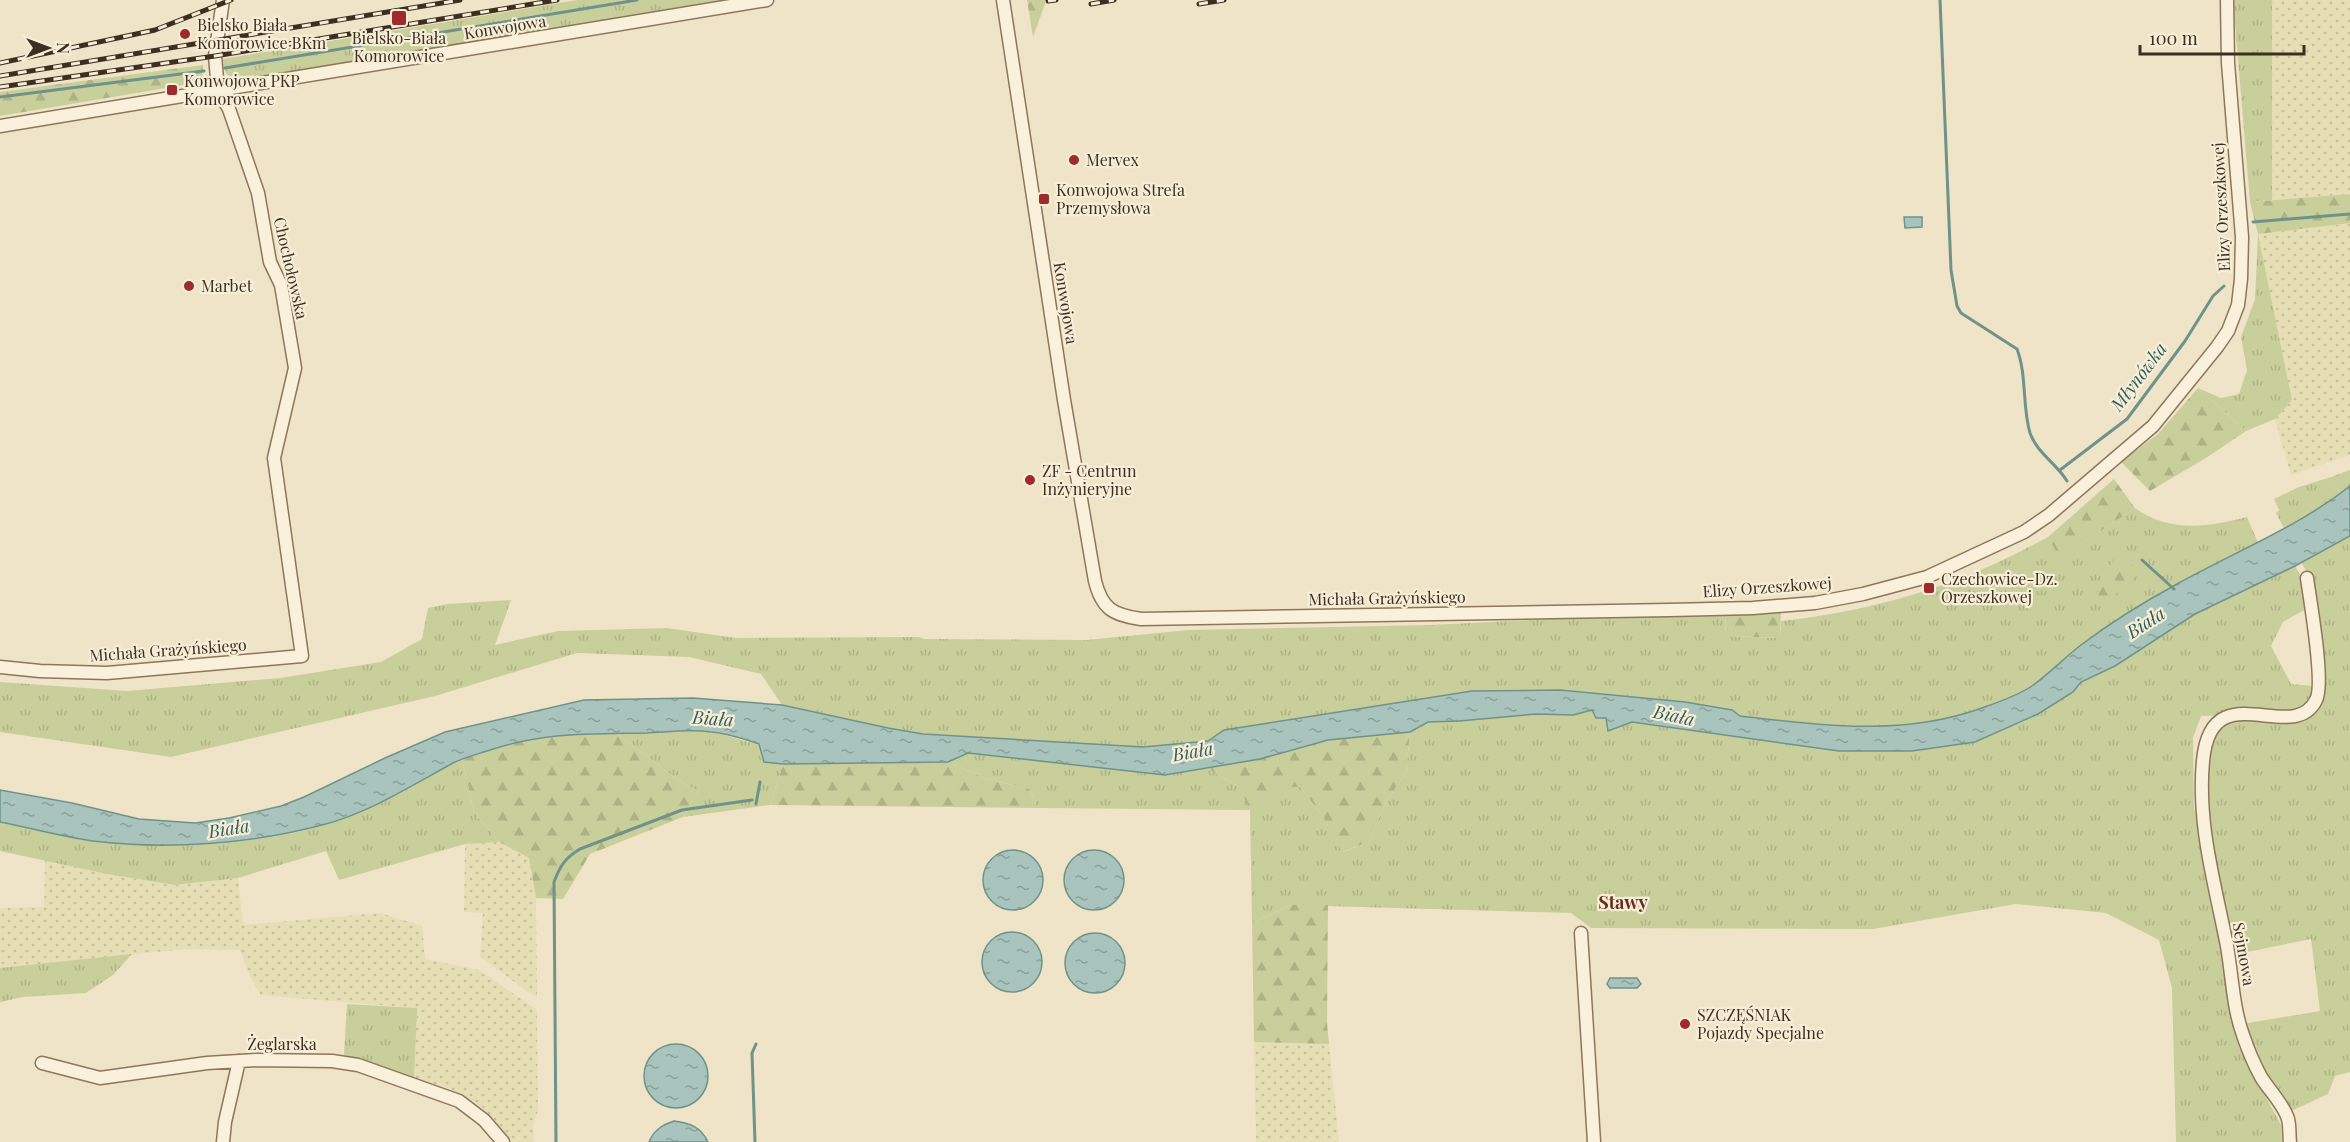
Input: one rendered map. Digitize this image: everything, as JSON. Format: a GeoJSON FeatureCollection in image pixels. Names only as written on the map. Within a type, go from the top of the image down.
{"type":"FeatureCollection","features":[{"type":"Feature","properties":{"kind":"street","name":"Chochołowska"},"geometry":{"type":"LineString","coordinates":[[223,0],[216,48],[218,90],[229,109],[258,192],[270,262],[281,285],[295,368],[274,458],[302,656]]}},
{"type":"Feature","properties":{"kind":"street","name":"Konwojowa"},"geometry":{"type":"LineString","coordinates":[[0,126],[767,0]]}},
{"type":"Feature","properties":{"kind":"street","name":"Konwojowa"},"geometry":{"type":"LineString","coordinates":[[1004,0],[1074,463],[1095,580],[1100,598],[1108,608]]}},
{"type":"Feature","properties":{"kind":"street","name":"Elizy Orzeszkowej"},"geometry":{"type":"LineString","coordinates":[[1669,610],[1753,608],[1815,603],[1863,594],[1927,577],[2024,532],[2049,515],[2153,426],[2217,347],[2228,331],[2238,305],[2242,237],[2228,63],[2227,0]]}},
{"type":"Feature","properties":{"kind":"street","name":"Sejmowa"},"geometry":{"type":"LineString","coordinates":[[2290,1142],[2288,1118],[2261,1077],[2240,1029],[2227,946],[2206,843],[2201,803],[2206,737],[2212,725],[2232,715],[2294,716],[2307,710],[2317,700],[2319,685],[2315,633],[2307,578]]}},
{"type":"Feature","properties":{"kind":"street","name":"Michała Grażyńskiego"},"geometry":{"type":"LineString","coordinates":[[1108,608],[1123,616],[1141,619],[1669,610]]}},
{"type":"Feature","properties":{"kind":"street","name":"Michała Grażyńskiego"},"geometry":{"type":"LineString","coordinates":[[0,667],[107,673],[302,656]]}},
{"type":"Feature","properties":{"kind":"street"},"geometry":{"type":"LineString","coordinates":[[1581,933],[1594,1142]]}},
{"type":"Feature","properties":{"kind":"street","name":"Żeglarska"},"geometry":{"type":"LineString","coordinates":[[42,1063],[99,1078],[207,1063],[239,1061],[310,1060],[358,1065],[459,1101],[484,1120],[503,1142]]}},
{"type":"Feature","properties":{"kind":"street"},"geometry":{"type":"LineString","coordinates":[[224,1142],[225,1122],[239,1061]]}},
{"type":"Feature","properties":{"kind":"shaded area"},"geometry":{"type":"Polygon","coordinates":[[[2272,0],[2350,0],[2350,194],[2272,200],[2272,0]]]}},
{"type":"Feature","properties":{"kind":"shaded area"},"geometry":{"type":"Polygon","coordinates":[[[2350,223],[2350,455],[2291,475],[2275,419],[2292,400],[2258,234],[2350,223]]]}},
{"type":"Feature","properties":{"kind":"shaded area"},"geometry":{"type":"Polygon","coordinates":[[[499,842],[529,858],[536,898],[537,998],[480,957],[483,913],[464,912],[465,844],[499,842]]]}},
{"type":"Feature","properties":{"kind":"shaded area"},"geometry":{"type":"Polygon","coordinates":[[[45,860],[107,874],[175,885],[238,878],[243,925],[380,913],[422,926],[425,959],[479,970],[537,1010],[538,1110],[533,1126],[534,1142],[510,1142],[482,1107],[448,1088],[414,1078],[416,1008],[261,995],[249,975],[240,950],[186,949],[0,968],[0,908],[44,907],[45,860]]]}},
{"type":"Feature","properties":{"kind":"shaded area"},"geometry":{"type":"Polygon","coordinates":[[[1254,1042],[1329,1044],[1339,1142],[1256,1142],[1254,1042]]]}},
{"type":"Feature","properties":{"kind":"green space"},"geometry":{"type":"Polygon","coordinates":[[[577,0],[733,0],[240,81],[229,76],[224,68],[223,59],[577,0]]]}},
{"type":"Feature","properties":{"kind":"green space"},"geometry":{"type":"Polygon","coordinates":[[[1027,0],[1045,0],[1033,37],[1027,0]]]}},
{"type":"Feature","properties":{"kind":"green space"},"geometry":{"type":"Polygon","coordinates":[[[2233,0],[2272,0],[2272,200],[2250,202],[2233,0]]]}},
{"type":"Feature","properties":{"kind":"green space"},"geometry":{"type":"Polygon","coordinates":[[[203,65],[202,82],[0,116],[0,92],[203,65]]]}},
{"type":"Feature","properties":{"kind":"green space"},"geometry":{"type":"Polygon","coordinates":[[[2350,194],[2350,223],[2258,234],[2250,202],[2350,194]]]}},
{"type":"Feature","properties":{"kind":"green space"},"geometry":{"type":"Polygon","coordinates":[[[2258,234],[2292,400],[2275,419],[2246,431],[2198,388],[2221,398],[2239,394],[2247,370],[2241,337],[2255,299],[2258,234]]]}},
{"type":"Feature","properties":{"kind":"green space"},"geometry":{"type":"Polygon","coordinates":[[[2198,388],[2246,431],[2150,491],[2121,462],[2158,434],[2198,388]]]}},
{"type":"Feature","properties":{"kind":"green space"},"geometry":{"type":"Polygon","coordinates":[[[2350,470],[2350,486],[2340,494],[2331,477],[2350,470]]]}},
{"type":"Feature","properties":{"kind":"green space"},"geometry":{"type":"Polygon","coordinates":[[[2331,477],[2340,494],[2285,530],[2276,513],[2279,510],[2274,499],[2299,487],[2331,477]]]}},
{"type":"Feature","properties":{"kind":"green space"},"geometry":{"type":"Polygon","coordinates":[[[2114,479],[2135,508],[2060,558],[2048,537],[2114,479]]]}},
{"type":"Feature","properties":{"kind":"green space"},"geometry":{"type":"Polygon","coordinates":[[[2135,508],[2162,521],[2190,526],[2247,517],[2258,543],[2177,584],[2140,607],[2081,645],[2031,687],[2001,702],[1930,723],[1878,727],[1807,723],[1740,716],[1732,710],[1685,702],[1560,690],[1472,691],[1224,730],[1208,741],[1143,747],[923,734],[782,705],[761,674],[689,657],[577,653],[435,696],[171,757],[0,732],[0,682],[127,691],[280,678],[381,662],[422,639],[428,608],[448,604],[511,600],[495,645],[558,631],[667,628],[736,638],[919,637],[924,639],[1086,640],[1188,630],[1431,625],[1568,618],[1725,614],[1726,636],[1780,638],[1781,621],[1852,610],[1919,593],[1983,569],[2048,537],[2061,557],[2135,508]]]}},
{"type":"Feature","properties":{"kind":"green space"},"geometry":{"type":"Polygon","coordinates":[[[2350,536],[2350,1072],[2335,1076],[2328,1094],[2287,1113],[2267,1080],[2242,1024],[2320,1011],[2311,939],[2232,955],[2205,812],[2208,743],[2222,722],[2315,710],[2310,577],[2301,562],[2350,536]]]}},
{"type":"Feature","properties":{"kind":"green space"},"geometry":{"type":"Polygon","coordinates":[[[2117,554],[2141,572],[2106,603],[2095,592],[2117,554]]]}},
{"type":"Feature","properties":{"kind":"green space"},"geometry":{"type":"Polygon","coordinates":[[[2295,566],[2304,581],[2308,608],[2283,622],[2271,646],[2291,684],[2314,686],[2314,698],[2306,707],[2293,713],[2201,716],[2193,738],[2194,807],[2239,1047],[2281,1125],[2282,1142],[2176,1142],[2172,988],[2159,940],[2106,913],[2016,904],[1873,929],[1591,928],[1571,913],[1291,905],[1252,923],[1250,810],[1037,808],[1030,789],[987,779],[948,762],[968,753],[1165,775],[1205,767],[1239,787],[1300,787],[1322,815],[1343,852],[1369,842],[1385,804],[1406,772],[1410,732],[1428,722],[1536,714],[1573,715],[1592,710],[1606,718],[1609,731],[1632,722],[1839,751],[1912,751],[1975,742],[2038,714],[2073,692],[2081,682],[2116,666],[2194,614],[2295,566]]]}},
{"type":"Feature","properties":{"kind":"green space"},"geometry":{"type":"Polygon","coordinates":[[[1781,611],[1780,638],[1726,636],[1725,614],[1781,611]]]}},
{"type":"Feature","properties":{"kind":"green space"},"geometry":{"type":"Polygon","coordinates":[[[710,731],[759,745],[764,762],[783,764],[770,805],[683,817],[698,791],[678,780],[616,733],[710,731]]]}},
{"type":"Feature","properties":{"kind":"green space"},"geometry":{"type":"Polygon","coordinates":[[[1410,732],[1406,772],[1385,804],[1369,842],[1342,852],[1322,815],[1300,787],[1277,787],[1250,810],[1239,787],[1205,767],[1260,759],[1328,740],[1410,732]]]}},
{"type":"Feature","properties":{"kind":"green space"},"geometry":{"type":"Polygon","coordinates":[[[616,733],[678,780],[698,791],[683,817],[590,854],[563,899],[536,898],[529,858],[499,842],[474,812],[462,759],[511,743],[549,735],[616,733]]]}},
{"type":"Feature","properties":{"kind":"green space"},"geometry":{"type":"Polygon","coordinates":[[[462,759],[474,812],[499,842],[465,844],[339,880],[326,851],[238,878],[175,885],[107,874],[0,851],[0,822],[83,840],[121,843],[212,843],[273,837],[334,821],[401,793],[462,759]]]}},
{"type":"Feature","properties":{"kind":"green space"},"geometry":{"type":"Polygon","coordinates":[[[948,762],[987,779],[1030,789],[1037,808],[770,805],[783,764],[948,762]]]}},
{"type":"Feature","properties":{"kind":"green space"},"geometry":{"type":"Polygon","coordinates":[[[1291,905],[1328,905],[1327,1023],[1329,1044],[1254,1042],[1252,923],[1291,905]]]}},
{"type":"Feature","properties":{"kind":"green space"},"geometry":{"type":"Polygon","coordinates":[[[132,954],[113,975],[86,993],[23,997],[0,1002],[0,968],[132,954]]]}},
{"type":"Feature","properties":{"kind":"green space"},"geometry":{"type":"Polygon","coordinates":[[[347,1004],[417,1008],[414,1078],[344,1055],[347,1004]]]}},
{"type":"Feature","properties":{"kind":"water"},"geometry":{"type":"Polygon","coordinates":[[[1904,217],[1922,217],[1922,227],[1905,228],[1904,217]]]}},
{"type":"Feature","properties":{"kind":"water","name":"Biała"},"geometry":{"type":"Polygon","coordinates":[[[2350,486],[2350,536],[2295,566],[2195,614],[2115,666],[2081,682],[2073,692],[2038,714],[1975,742],[1912,751],[1839,751],[1632,722],[1608,731],[1606,718],[1596,718],[1592,710],[1573,715],[1536,714],[1428,722],[1410,732],[1328,740],[1260,759],[1165,775],[968,753],[948,762],[783,764],[764,762],[759,744],[717,733],[687,731],[586,734],[527,740],[469,757],[453,763],[389,798],[339,820],[267,837],[208,844],[121,844],[58,835],[0,822],[0,790],[72,803],[139,819],[195,823],[229,818],[281,806],[304,797],[445,732],[584,700],[693,698],[782,705],[923,734],[1143,747],[1208,741],[1224,730],[1472,691],[1560,690],[1685,702],[1732,710],[1740,716],[1801,723],[1892,726],[1922,723],[1982,708],[2026,690],[2081,645],[2128,613],[2177,584],[2308,515],[2350,486]]]}},
{"type":"Feature","properties":{"kind":"water"},"geometry":{"type":"Polygon","coordinates":[[[1013,850],[1034,859],[1043,880],[1034,901],[1013,910],[992,901],[983,880],[992,859],[1013,850]]]}},
{"type":"Feature","properties":{"kind":"water"},"geometry":{"type":"Polygon","coordinates":[[[1094,850],[1115,859],[1124,880],[1115,901],[1094,910],[1073,901],[1064,880],[1073,859],[1094,850]]]}},
{"type":"Feature","properties":{"kind":"water"},"geometry":{"type":"Polygon","coordinates":[[[1012,932],[1033,941],[1042,962],[1033,983],[1012,992],[991,983],[982,962],[991,941],[1012,932]]]}},
{"type":"Feature","properties":{"kind":"water"},"geometry":{"type":"Polygon","coordinates":[[[1095,933],[1116,942],[1125,963],[1116,984],[1095,993],[1074,984],[1065,963],[1074,942],[1095,933]]]}},
{"type":"Feature","properties":{"kind":"water"},"geometry":{"type":"Polygon","coordinates":[[[1610,978],[1637,978],[1641,984],[1637,988],[1610,988],[1607,984],[1610,978]]]}},
{"type":"Feature","properties":{"kind":"water"},"geometry":{"type":"Polygon","coordinates":[[[676,1044],[688,1046],[699,1053],[706,1064],[708,1076],[706,1088],[699,1099],[688,1106],[676,1108],[664,1106],[653,1099],[646,1088],[644,1076],[646,1064],[653,1053],[664,1046],[676,1044]]]}},
{"type":"Feature","properties":{"kind":"water"},"geometry":{"type":"Polygon","coordinates":[[[674,1121],[694,1127],[708,1142],[649,1142],[659,1128],[674,1121]]]}},
{"type":"Feature","properties":{"kind":"waterway"},"geometry":{"type":"LineString","coordinates":[[225,68],[637,0]]}},
{"type":"Feature","properties":{"kind":"waterway"},"geometry":{"type":"LineString","coordinates":[[1940,0],[1951,270],[1957,306],[1961,313],[2017,349],[2022,369],[2030,433],[2037,447],[2067,481]]}},
{"type":"Feature","properties":{"kind":"waterway"},"geometry":{"type":"LineString","coordinates":[[0,97],[204,71]]}},
{"type":"Feature","properties":{"kind":"waterway","name":"Młynówka"},"geometry":{"type":"LineString","coordinates":[[2253,222],[2350,214]]}},
{"type":"Feature","properties":{"kind":"waterway","name":"Młynówka"},"geometry":{"type":"LineString","coordinates":[[2060,470],[2127,419],[2185,341],[2213,296],[2224,286]]}},
{"type":"Feature","properties":{"kind":"waterway"},"geometry":{"type":"LineString","coordinates":[[2142,560],[2174,589]]}},
{"type":"Feature","properties":{"kind":"waterway"},"geometry":{"type":"LineString","coordinates":[[756,804],[760,782]]}},
{"type":"Feature","properties":{"kind":"waterway"},"geometry":{"type":"LineString","coordinates":[[556,1142],[554,882],[561,867],[580,849],[682,810],[752,800]]}},
{"type":"Feature","properties":{"kind":"waterway"},"geometry":{"type":"LineString","coordinates":[[755,1142],[752,1053],[756,1044]]}},
{"type":"Feature","properties":{"kind":"railway"},"geometry":{"type":"LineString","coordinates":[[0,63],[155,30],[231,0]]}},
{"type":"Feature","properties":{"kind":"railway"},"geometry":{"type":"LineString","coordinates":[[0,76],[460,0]]}},
{"type":"Feature","properties":{"kind":"railway"},"geometry":{"type":"LineString","coordinates":[[0,87],[215,56],[557,0]]}},
{"type":"Feature","properties":{"kind":"railway"},"geometry":{"type":"LineString","coordinates":[[1048,1],[1056,0]]}},
{"type":"Feature","properties":{"kind":"railway"},"geometry":{"type":"LineString","coordinates":[[1091,4],[1114,0]]}},
{"type":"Feature","properties":{"kind":"railway"},"geometry":{"type":"LineString","coordinates":[[1199,4],[1224,0]]}},
{"type":"Feature","properties":{"kind":"place","name":"Bielsko-Biała Komorowice"},"geometry":{"type":"Point","coordinates":[399,18]}},
{"type":"Feature","properties":{"kind":"place","name":"Bielsko Biała Komorowice BKm"},"geometry":{"type":"Point","coordinates":[185,34]}},
{"type":"Feature","properties":{"kind":"place","name":"Konwojowa PKP Komorowice"},"geometry":{"type":"Point","coordinates":[172,90]}},
{"type":"Feature","properties":{"kind":"place","name":"Mervex"},"geometry":{"type":"Point","coordinates":[1074,160]}},
{"type":"Feature","properties":{"kind":"place","name":"Konwojowa Strefa Przemysłowa"},"geometry":{"type":"Point","coordinates":[1044,199]}},
{"type":"Feature","properties":{"kind":"place","name":"Marbet"},"geometry":{"type":"Point","coordinates":[189,286]}},
{"type":"Feature","properties":{"kind":"place","name":"ZF - Centrun Inżynieryjne"},"geometry":{"type":"Point","coordinates":[1030,480]}},
{"type":"Feature","properties":{"kind":"place","name":"Czechowice-Dz. Orzeszkowej"},"geometry":{"type":"Point","coordinates":[1929,588]}},
{"type":"Feature","properties":{"kind":"place","name":"SZCZĘŚNIAK Pojazdy Specjalne"},"geometry":{"type":"Point","coordinates":[1685,1024]}},
{"type":"Feature","properties":{"kind":"district","name":"Stawy"},"geometry":{"type":"Point","coordinates":[1623,903]}}]}
